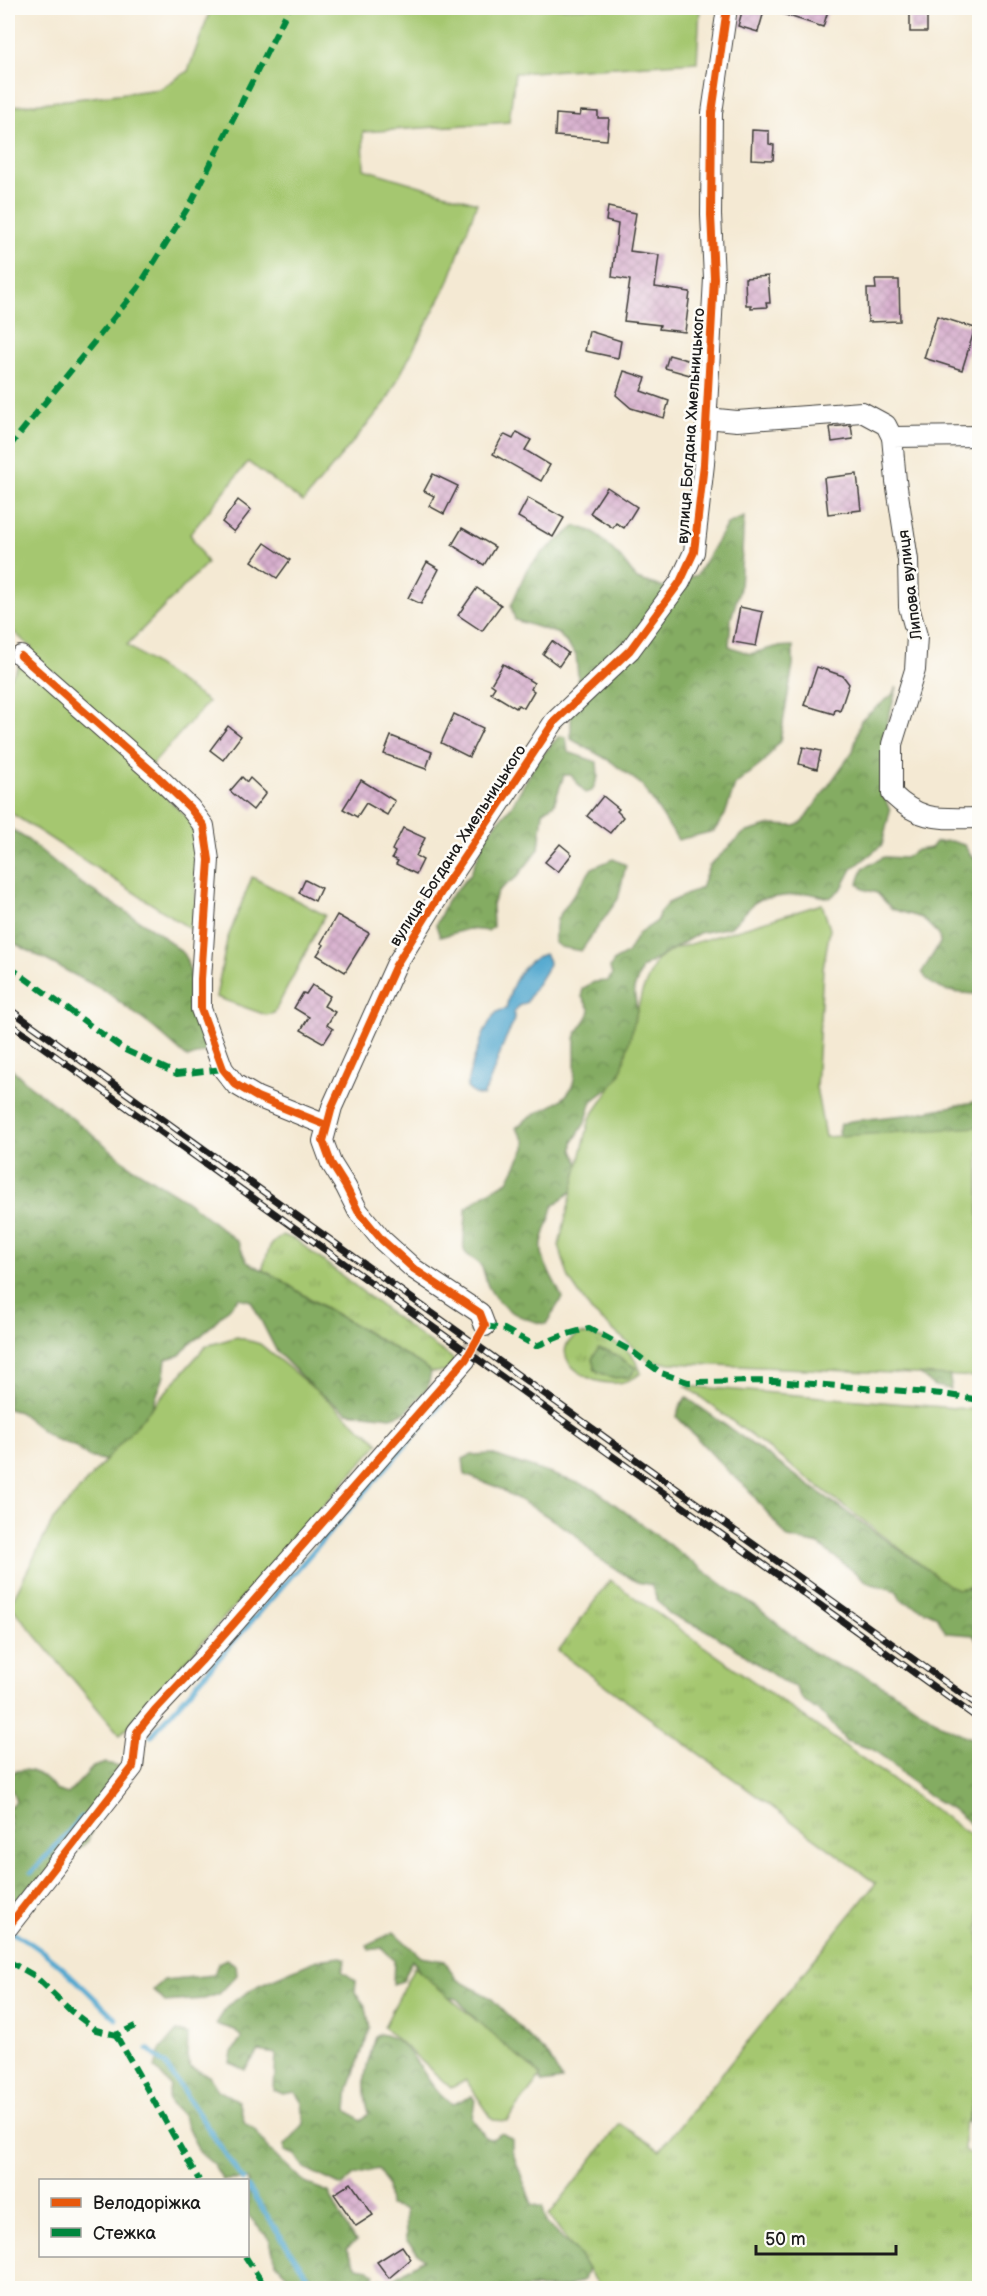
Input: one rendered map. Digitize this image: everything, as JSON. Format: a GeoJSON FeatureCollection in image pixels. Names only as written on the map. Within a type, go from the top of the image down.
{"type":"FeatureCollection","features":[{"type":"Feature","properties":{"kind":"street","name":"вулиця Богдана Хмельницького"},"geometry":{"type":"LineString","coordinates":[[326,1125],[396,965],[498,804],[554,722],[630,650],[680,582],[694,552],[707,418],[714,278],[711,215],[712,113],[727,8]]}},
{"type":"Feature","properties":{"kind":"street"},"geometry":{"type":"LineString","coordinates":[[707,418],[737,421],[862,412],[886,425],[892,438],[980,436]]}},
{"type":"Feature","properties":{"kind":"street","name":"Липова вулиця"},"geometry":{"type":"LineString","coordinates":[[892,438],[908,560],[909,607],[917,636],[915,670],[892,744],[892,794],[908,809],[933,818],[980,818]]}},
{"type":"Feature","properties":{"kind":"street"},"geometry":{"type":"LineString","coordinates":[[21,656],[156,774],[190,808],[204,826],[209,860],[201,1009],[223,1069],[235,1084],[257,1097],[326,1125],[323,1141],[331,1163],[358,1211],[382,1240],[414,1269],[480,1313],[485,1326]]}},
{"type":"Feature","properties":{"kind":"street"},"geometry":{"type":"LineString","coordinates":[[10,1923],[134,1767],[137,1732],[466,1359]]}},
{"type":"Feature","properties":{"kind":"green space"},"geometry":{"type":"Polygon","coordinates":[[[211,8],[700,8],[697,62],[515,73],[509,122],[363,132],[364,169],[477,203],[448,283],[386,402],[303,502],[248,462],[190,534],[207,563],[127,645],[208,702],[143,775],[196,826],[195,932],[8,811],[8,681],[32,648],[8,627],[8,107],[160,89],[188,71],[211,8]]]}},
{"type":"Feature","properties":{"kind":"green space"},"geometry":{"type":"Polygon","coordinates":[[[744,517],[740,588],[731,619],[729,646],[750,654],[775,647],[793,646],[793,665],[780,741],[764,762],[735,785],[725,815],[714,831],[678,840],[642,785],[610,761],[571,739],[571,719],[578,676],[576,655],[559,634],[515,620],[511,606],[526,571],[542,553],[576,526],[594,532],[621,558],[637,579],[662,587],[697,575],[727,524],[744,517]]]}},
{"type":"Feature","properties":{"kind":"green space"},"geometry":{"type":"Polygon","coordinates":[[[897,687],[884,735],[889,748],[885,798],[890,811],[882,845],[852,869],[842,888],[830,898],[808,893],[761,899],[754,903],[731,927],[699,933],[642,968],[634,989],[638,1018],[635,1039],[617,1082],[592,1101],[585,1123],[573,1142],[573,1150],[583,1175],[576,1188],[553,1206],[543,1238],[543,1257],[562,1298],[546,1324],[513,1313],[494,1296],[481,1266],[464,1250],[466,1208],[508,1181],[525,1148],[525,1141],[516,1128],[530,1117],[559,1101],[570,1090],[575,1072],[575,1039],[590,1010],[582,997],[582,989],[594,982],[608,981],[612,975],[610,968],[614,961],[627,954],[638,934],[657,921],[659,913],[668,903],[701,888],[709,866],[744,833],[771,825],[795,826],[802,823],[853,751],[861,720],[892,695],[897,687]]]}},
{"type":"Feature","properties":{"kind":"green space"},"geometry":{"type":"Polygon","coordinates":[[[559,736],[566,737],[568,752],[597,762],[598,777],[592,791],[585,793],[571,775],[564,775],[554,804],[543,812],[539,849],[517,877],[499,890],[492,904],[493,927],[488,931],[468,929],[440,937],[436,925],[448,899],[470,875],[487,834],[511,807],[537,761],[559,736]]]}},
{"type":"Feature","properties":{"kind":"green space"},"geometry":{"type":"Polygon","coordinates":[[[8,827],[28,840],[79,882],[159,933],[185,955],[199,1002],[209,1050],[188,1058],[154,1028],[105,991],[8,940],[8,827]]]}},
{"type":"Feature","properties":{"kind":"green space"},"geometry":{"type":"Polygon","coordinates":[[[951,841],[964,845],[972,857],[979,858],[980,993],[975,994],[945,990],[926,979],[922,972],[940,943],[939,935],[922,918],[892,909],[877,893],[863,889],[858,883],[863,868],[884,857],[905,858],[917,850],[931,848],[936,842],[951,841]]]}},
{"type":"Feature","properties":{"kind":"green space"},"geometry":{"type":"Polygon","coordinates":[[[613,859],[626,865],[618,899],[581,951],[560,947],[554,942],[557,919],[592,868],[613,859]]]}},
{"type":"Feature","properties":{"kind":"green space"},"geometry":{"type":"Polygon","coordinates":[[[252,877],[325,915],[274,1013],[266,1015],[216,997],[227,940],[252,877]]]}},
{"type":"Feature","properties":{"kind":"green space"},"geometry":{"type":"Polygon","coordinates":[[[822,904],[830,929],[823,969],[816,1087],[825,1137],[979,1127],[979,1377],[650,1362],[591,1311],[569,1279],[559,1245],[590,1118],[621,1073],[642,992],[656,961],[674,949],[822,904]]]}},
{"type":"Feature","properties":{"kind":"green space"},"geometry":{"type":"Polygon","coordinates":[[[8,1065],[29,1085],[130,1166],[187,1201],[238,1242],[247,1262],[280,1279],[431,1372],[428,1387],[406,1412],[391,1417],[347,1412],[316,1391],[277,1352],[251,1301],[239,1298],[180,1355],[166,1359],[164,1376],[150,1413],[108,1461],[88,1457],[74,1446],[52,1438],[19,1412],[8,1409],[8,1065]]]}},
{"type":"Feature","properties":{"kind":"green space"},"geometry":{"type":"Polygon","coordinates":[[[979,1101],[979,1131],[842,1145],[838,1131],[841,1124],[851,1121],[913,1114],[979,1101]]]}},
{"type":"Feature","properties":{"kind":"green space"},"geometry":{"type":"Polygon","coordinates":[[[282,1235],[296,1240],[416,1333],[455,1360],[446,1372],[431,1372],[262,1270],[270,1246],[282,1235]]]}},
{"type":"Feature","properties":{"kind":"green space"},"geometry":{"type":"Polygon","coordinates":[[[581,1334],[618,1344],[632,1355],[641,1373],[626,1381],[609,1383],[593,1380],[580,1373],[570,1363],[565,1353],[569,1342],[581,1334]]]}},
{"type":"Feature","properties":{"kind":"green space"},"geometry":{"type":"Polygon","coordinates":[[[237,1337],[260,1344],[379,1443],[120,1735],[10,1605],[53,1520],[206,1346],[237,1337]]]}},
{"type":"Feature","properties":{"kind":"green space"},"geometry":{"type":"Polygon","coordinates":[[[598,1349],[609,1351],[636,1368],[630,1377],[612,1378],[595,1370],[592,1359],[598,1349]]]}},
{"type":"Feature","properties":{"kind":"green space"},"geometry":{"type":"Polygon","coordinates":[[[918,1373],[949,1375],[950,1389],[934,1386],[918,1373]]]}},
{"type":"Feature","properties":{"kind":"green space"},"geometry":{"type":"Polygon","coordinates":[[[686,1386],[979,1410],[979,1585],[958,1589],[948,1585],[686,1386]]]}},
{"type":"Feature","properties":{"kind":"green space"},"geometry":{"type":"Polygon","coordinates":[[[686,1397],[925,1568],[958,1589],[979,1588],[979,1643],[973,1635],[946,1633],[937,1616],[901,1600],[897,1591],[869,1583],[819,1545],[788,1538],[747,1488],[677,1417],[679,1408],[686,1397]]]}},
{"type":"Feature","properties":{"kind":"green space"},"geometry":{"type":"Polygon","coordinates":[[[491,1454],[593,1488],[730,1590],[758,1608],[814,1653],[839,1666],[863,1674],[940,1724],[979,1742],[979,1831],[952,1809],[929,1796],[872,1749],[846,1741],[827,1718],[802,1699],[795,1687],[785,1683],[704,1629],[670,1615],[658,1601],[651,1585],[637,1582],[597,1558],[575,1534],[539,1511],[497,1487],[465,1475],[463,1459],[471,1455],[491,1454]]]}},
{"type":"Feature","properties":{"kind":"green space"},"geometry":{"type":"Polygon","coordinates":[[[610,1580],[979,1841],[980,2083],[964,2129],[964,2149],[979,2160],[979,2288],[601,2288],[549,2215],[620,2124],[660,2150],[876,1883],[558,1651],[610,1580]]]}},
{"type":"Feature","properties":{"kind":"green space"},"geometry":{"type":"Polygon","coordinates":[[[106,1763],[119,1766],[128,1775],[100,1809],[88,1841],[38,1884],[8,1919],[8,1835],[11,1832],[8,1809],[16,1801],[11,1788],[12,1773],[31,1771],[42,1777],[55,1790],[68,1794],[93,1767],[106,1763]]]}},
{"type":"Feature","properties":{"kind":"green space"},"geometry":{"type":"Polygon","coordinates":[[[394,1932],[421,1957],[445,1961],[456,1979],[491,1998],[549,2057],[562,2080],[543,2083],[532,2067],[498,2045],[457,1999],[434,1993],[412,1960],[403,1981],[393,1984],[394,1960],[382,1948],[369,1950],[367,1945],[394,1932]]]}},
{"type":"Feature","properties":{"kind":"green space"},"geometry":{"type":"Polygon","coordinates":[[[341,1957],[346,1959],[342,1971],[356,1981],[355,1992],[366,2007],[370,2029],[349,2087],[347,2110],[361,2120],[369,2113],[365,2093],[365,2075],[369,2057],[376,2037],[380,2034],[392,2038],[411,2054],[443,2097],[453,2104],[472,2096],[475,2101],[472,2118],[486,2138],[492,2139],[502,2133],[512,2139],[512,2151],[532,2204],[543,2207],[546,2223],[578,2253],[588,2269],[584,2280],[566,2288],[375,2288],[380,2279],[388,2282],[424,2259],[406,2240],[405,2210],[389,2206],[387,2184],[378,2169],[354,2175],[342,2186],[304,2168],[295,2155],[285,2151],[285,2145],[304,2124],[302,2103],[295,2092],[283,2094],[274,2090],[276,2054],[258,2051],[245,2070],[230,2063],[232,2052],[242,2038],[235,2030],[216,2024],[228,2005],[259,1985],[317,1960],[341,1957]]]}},
{"type":"Feature","properties":{"kind":"green space"},"geometry":{"type":"Polygon","coordinates":[[[226,1959],[236,1965],[237,1975],[219,1994],[204,1999],[165,2002],[153,1990],[164,1980],[214,1975],[218,1963],[226,1959]]]}},
{"type":"Feature","properties":{"kind":"green space"},"geometry":{"type":"Polygon","coordinates":[[[414,1967],[541,2076],[507,2121],[493,2120],[466,2080],[451,2088],[384,2027],[414,1967]]]}},
{"type":"Feature","properties":{"kind":"green space"},"geometry":{"type":"Polygon","coordinates":[[[177,2031],[188,2035],[187,2057],[190,2067],[209,2076],[218,2090],[238,2101],[245,2123],[254,2129],[268,2148],[305,2183],[329,2192],[356,2241],[346,2249],[357,2267],[369,2269],[375,2274],[371,2288],[294,2288],[288,2276],[275,2262],[270,2240],[249,2216],[249,2179],[222,2179],[213,2164],[199,2152],[182,2115],[170,2103],[168,2097],[170,2085],[155,2068],[160,2050],[177,2031]]]}},
{"type":"Feature","properties":{"kind":"green space"},"geometry":{"type":"Polygon","coordinates":[[[979,2091],[979,2128],[968,2122],[974,2097],[979,2091]]]}},
{"type":"Feature","properties":{"kind":"water"},"geometry":{"type":"Polygon","coordinates":[[[545,954],[549,961],[548,966],[527,1002],[520,1005],[514,1012],[512,1025],[483,1096],[474,1094],[467,1088],[470,1071],[488,1026],[497,1012],[506,1009],[518,975],[530,962],[545,954]]]}},
{"type":"Feature","properties":{"kind":"building"},"geometry":{"type":"Polygon","coordinates":[[[743,8],[765,8],[758,32],[738,26],[743,8]]]}},
{"type":"Feature","properties":{"kind":"building"},"geometry":{"type":"Polygon","coordinates":[[[773,8],[818,8],[828,11],[823,27],[773,11],[773,8]]]}},
{"type":"Feature","properties":{"kind":"building"},"geometry":{"type":"Polygon","coordinates":[[[910,8],[927,8],[927,32],[910,32],[910,8]]]}},
{"type":"Feature","properties":{"kind":"building"},"geometry":{"type":"Polygon","coordinates":[[[581,111],[598,112],[598,118],[609,118],[607,140],[555,136],[556,114],[580,116],[581,111]]]}},
{"type":"Feature","properties":{"kind":"building"},"geometry":{"type":"Polygon","coordinates":[[[752,130],[769,131],[769,144],[774,145],[773,160],[751,159],[752,130]]]}},
{"type":"Feature","properties":{"kind":"building"},"geometry":{"type":"Polygon","coordinates":[[[608,207],[636,213],[630,251],[659,255],[655,287],[690,292],[685,332],[659,329],[660,325],[624,321],[630,280],[612,277],[618,224],[606,221],[608,207]]]}},
{"type":"Feature","properties":{"kind":"building"},"geometry":{"type":"Polygon","coordinates":[[[768,276],[770,303],[766,303],[767,307],[751,308],[751,305],[746,305],[745,278],[768,276]]]}},
{"type":"Feature","properties":{"kind":"building"},"geometry":{"type":"Polygon","coordinates":[[[875,280],[899,280],[900,321],[868,322],[867,289],[876,289],[875,280]]]}},
{"type":"Feature","properties":{"kind":"building"},"geometry":{"type":"Polygon","coordinates":[[[937,316],[975,328],[962,370],[924,358],[937,316]]]}},
{"type":"Feature","properties":{"kind":"building"},"geometry":{"type":"Polygon","coordinates":[[[589,331],[621,341],[618,358],[585,351],[589,331]]]}},
{"type":"Feature","properties":{"kind":"building"},"geometry":{"type":"Polygon","coordinates":[[[669,355],[694,362],[690,375],[665,368],[669,355]]]}},
{"type":"Feature","properties":{"kind":"building"},"geometry":{"type":"Polygon","coordinates":[[[624,371],[646,378],[641,391],[669,401],[664,418],[631,408],[616,395],[624,371]]]}},
{"type":"Feature","properties":{"kind":"building"},"geometry":{"type":"Polygon","coordinates":[[[851,425],[853,439],[832,442],[830,427],[851,425]]]}},
{"type":"Feature","properties":{"kind":"building"},"geometry":{"type":"Polygon","coordinates":[[[517,432],[531,440],[525,450],[550,465],[541,481],[493,454],[502,437],[505,435],[513,439],[517,432]]]}},
{"type":"Feature","properties":{"kind":"building"},"geometry":{"type":"Polygon","coordinates":[[[433,474],[458,486],[444,514],[429,506],[434,496],[424,491],[433,474]]]}},
{"type":"Feature","properties":{"kind":"building"},"geometry":{"type":"Polygon","coordinates":[[[857,474],[861,510],[828,514],[824,478],[857,474]]]}},
{"type":"Feature","properties":{"kind":"building"},"geometry":{"type":"Polygon","coordinates":[[[607,487],[637,507],[624,528],[616,523],[613,528],[590,513],[607,487]]]}},
{"type":"Feature","properties":{"kind":"building"},"geometry":{"type":"Polygon","coordinates":[[[528,498],[564,518],[553,537],[518,517],[528,498]]]}},
{"type":"Feature","properties":{"kind":"building"},"geometry":{"type":"Polygon","coordinates":[[[238,500],[251,510],[234,532],[222,522],[238,500]]]}},
{"type":"Feature","properties":{"kind":"building"},"geometry":{"type":"Polygon","coordinates":[[[462,528],[495,547],[484,565],[452,545],[462,528]]]}},
{"type":"Feature","properties":{"kind":"building"},"geometry":{"type":"Polygon","coordinates":[[[265,543],[290,560],[277,578],[252,561],[265,543]]]}},
{"type":"Feature","properties":{"kind":"building"},"geometry":{"type":"Polygon","coordinates":[[[427,562],[439,569],[421,604],[408,598],[427,562]]]}},
{"type":"Feature","properties":{"kind":"building"},"geometry":{"type":"Polygon","coordinates":[[[477,588],[501,605],[482,631],[458,615],[477,588]]]}},
{"type":"Feature","properties":{"kind":"building"},"geometry":{"type":"Polygon","coordinates":[[[740,607],[763,612],[756,646],[733,642],[740,607]]]}},
{"type":"Feature","properties":{"kind":"building"},"geometry":{"type":"Polygon","coordinates":[[[552,641],[568,653],[559,666],[543,654],[552,641]]]}},
{"type":"Feature","properties":{"kind":"building"},"geometry":{"type":"Polygon","coordinates":[[[503,664],[534,683],[531,689],[534,691],[524,708],[518,705],[516,708],[491,693],[495,687],[491,684],[503,664]]]}},
{"type":"Feature","properties":{"kind":"building"},"geometry":{"type":"Polygon","coordinates":[[[817,667],[843,676],[849,684],[840,711],[835,709],[834,714],[804,705],[817,667]]]}},
{"type":"Feature","properties":{"kind":"building"},"geometry":{"type":"Polygon","coordinates":[[[454,714],[483,728],[469,757],[441,743],[454,714]]]}},
{"type":"Feature","properties":{"kind":"building"},"geometry":{"type":"Polygon","coordinates":[[[228,726],[241,736],[223,760],[210,750],[228,726]]]}},
{"type":"Feature","properties":{"kind":"building"},"geometry":{"type":"Polygon","coordinates":[[[391,736],[432,752],[426,769],[384,754],[391,736]]]}},
{"type":"Feature","properties":{"kind":"building"},"geometry":{"type":"Polygon","coordinates":[[[803,747],[821,751],[817,769],[799,764],[803,747]]]}},
{"type":"Feature","properties":{"kind":"building"},"geometry":{"type":"Polygon","coordinates":[[[242,777],[247,782],[250,778],[266,793],[253,810],[230,791],[242,777]]]}},
{"type":"Feature","properties":{"kind":"building"},"geometry":{"type":"Polygon","coordinates":[[[361,780],[395,801],[387,815],[366,803],[357,817],[343,809],[361,780]]]}},
{"type":"Feature","properties":{"kind":"building"},"geometry":{"type":"Polygon","coordinates":[[[603,796],[619,809],[617,811],[623,817],[610,833],[587,816],[603,796]]]}},
{"type":"Feature","properties":{"kind":"building"},"geometry":{"type":"Polygon","coordinates":[[[403,828],[425,838],[416,856],[423,860],[416,874],[396,864],[398,861],[392,858],[395,852],[392,850],[403,828]]]}},
{"type":"Feature","properties":{"kind":"building"},"geometry":{"type":"Polygon","coordinates":[[[560,844],[572,854],[558,872],[545,862],[560,844]]]}},
{"type":"Feature","properties":{"kind":"building"},"geometry":{"type":"Polygon","coordinates":[[[305,880],[321,888],[315,901],[299,893],[305,880]]]}},
{"type":"Feature","properties":{"kind":"building"},"geometry":{"type":"Polygon","coordinates":[[[337,915],[369,933],[345,972],[317,955],[337,915]]]}},
{"type":"Feature","properties":{"kind":"building"},"geometry":{"type":"Polygon","coordinates":[[[312,985],[330,996],[324,1006],[335,1012],[327,1025],[333,1029],[324,1043],[301,1030],[309,1017],[294,1008],[303,993],[306,994],[312,985]]]}},
{"type":"Feature","properties":{"kind":"building"},"geometry":{"type":"Polygon","coordinates":[[[351,2183],[373,2215],[356,2226],[334,2194],[351,2183]]]}},
{"type":"Feature","properties":{"kind":"building"},"geometry":{"type":"Polygon","coordinates":[[[402,2246],[411,2259],[389,2278],[377,2262],[402,2246]]]}},
{"type":"Feature","properties":{"kind":"waterway"},"geometry":{"type":"LineString","coordinates":[[151,1736],[436,1411],[458,1382]]}},
{"type":"Feature","properties":{"kind":"waterway"},"geometry":{"type":"LineString","coordinates":[[32,1872],[82,1817]]}},
{"type":"Feature","properties":{"kind":"waterway"},"geometry":{"type":"LineString","coordinates":[[9,1931],[52,1959],[116,2019]]}},
{"type":"Feature","properties":{"kind":"waterway"},"geometry":{"type":"LineString","coordinates":[[148,2049],[165,2064],[242,2179]]}},
{"type":"Feature","properties":{"kind":"waterway"},"geometry":{"type":"LineString","coordinates":[[249,2189],[315,2288]]}},
{"type":"Feature","properties":{"kind":"tunnel"},"geometry":{"type":"LineString","coordinates":[[466,1359],[485,1326]]}},
{"type":"Feature","properties":{"kind":"railway"},"geometry":{"type":"LineString","coordinates":[[8,1008],[980,1707]]}},
{"type":"Feature","properties":{"kind":"railway"},"geometry":{"type":"LineString","coordinates":[[8,1022],[980,1720]]}},
{"type":"Feature","properties":{"kind":"marked path"},"geometry":{"type":"LineString","coordinates":[[8,448],[138,288],[192,201],[289,8]]}},
{"type":"Feature","properties":{"kind":"marked path"},"geometry":{"type":"LineString","coordinates":[[8,966],[123,1049],[177,1074],[223,1069]]}},
{"type":"Feature","properties":{"kind":"marked path"},"geometry":{"type":"LineString","coordinates":[[485,1326],[504,1329],[536,1346],[589,1328],[633,1352],[661,1373],[688,1382],[774,1381],[943,1394],[980,1400]]}},
{"type":"Feature","properties":{"kind":"marked path"},"geometry":{"type":"LineString","coordinates":[[8,1961],[35,1976],[71,2011],[96,2030],[116,2035],[135,2026]]}},
{"type":"Feature","properties":{"kind":"marked path"},"geometry":{"type":"LineString","coordinates":[[116,2035],[198,2179]]}},
{"type":"Feature","properties":{"kind":"marked path"},"geometry":{"type":"LineString","coordinates":[[246,2257],[266,2288]]}},
{"type":"Feature","properties":{"kind":"cycle path"},"geometry":{"type":"LineString","coordinates":[[8,1927],[133,1767],[137,1732],[466,1359],[485,1326],[480,1313],[414,1269],[382,1240],[358,1211],[331,1163],[323,1141],[332,1107],[396,965],[445,886],[554,722],[630,650],[680,582],[694,552],[704,464],[714,278],[711,215],[712,113],[727,8]]}},
{"type":"Feature","properties":{"kind":"cycle path"},"geometry":{"type":"LineString","coordinates":[[21,656],[156,775],[190,808],[204,826],[209,860],[201,1009],[223,1069],[235,1084],[257,1097],[326,1125]]}}]}
